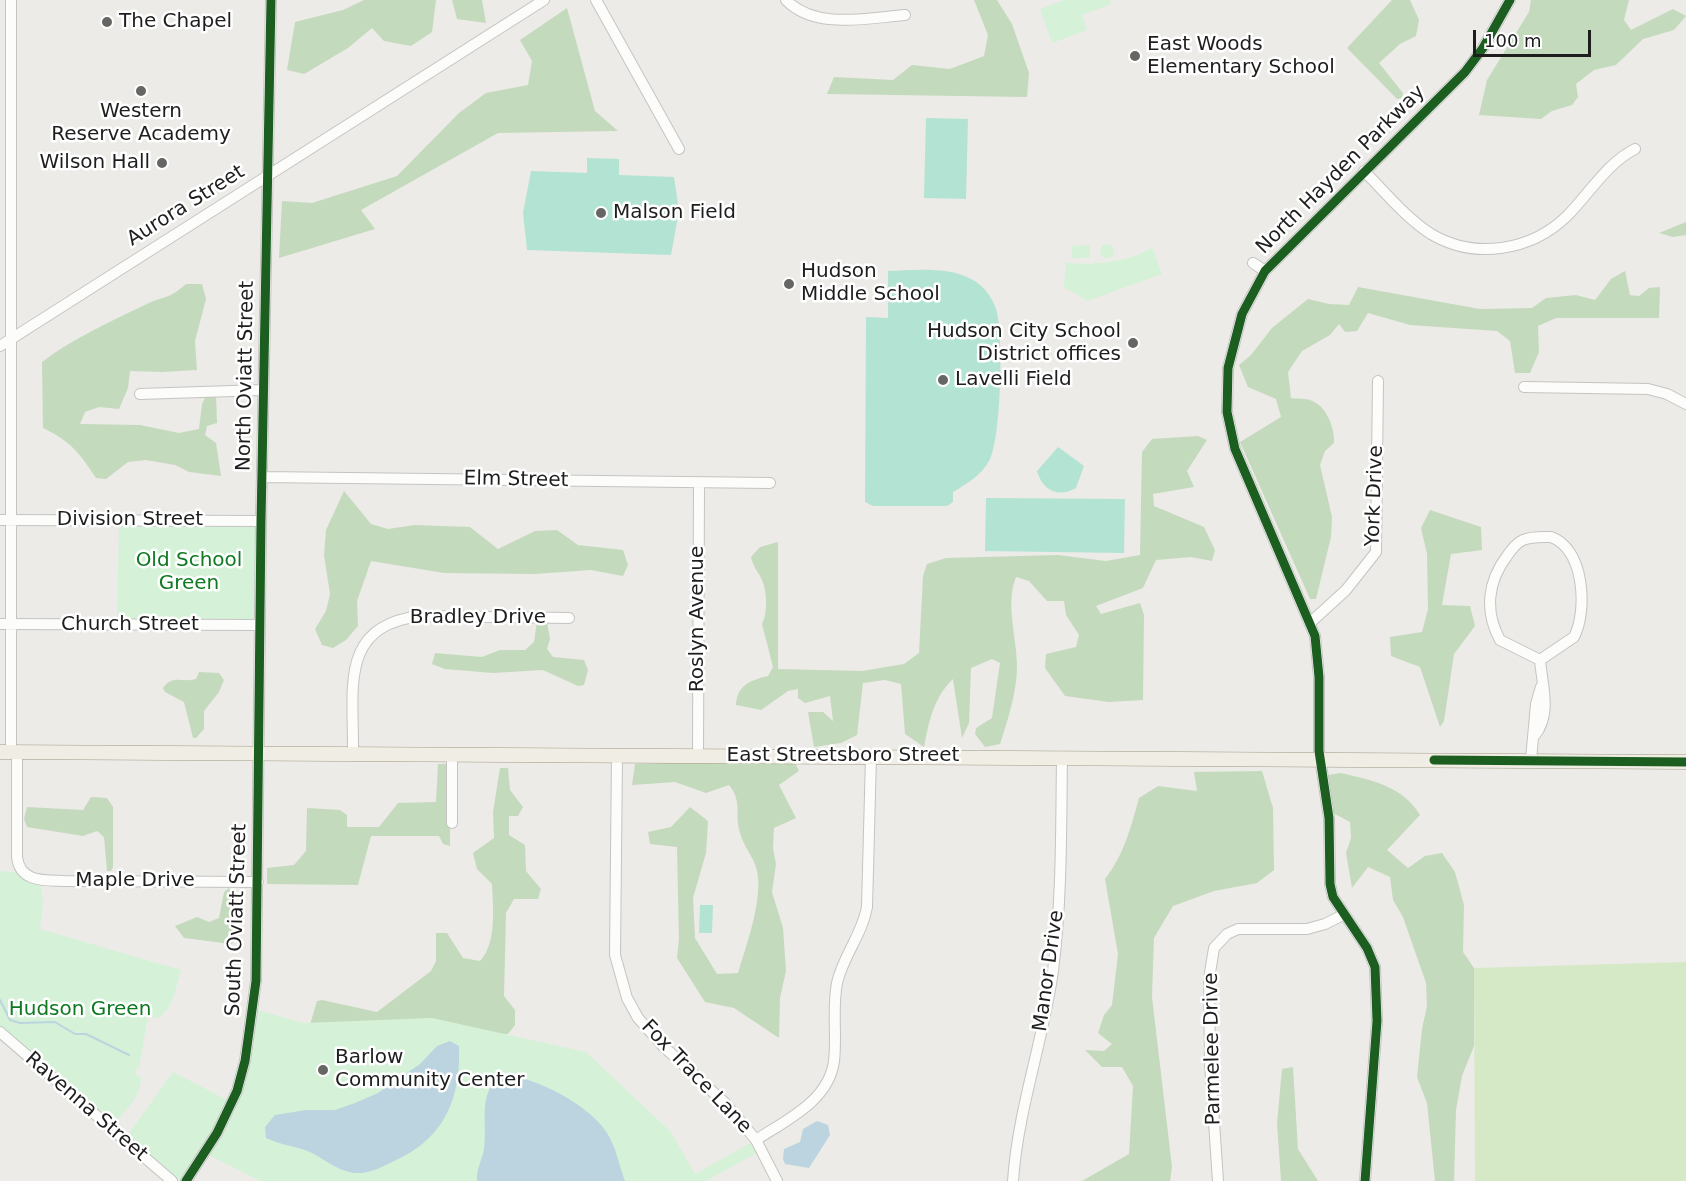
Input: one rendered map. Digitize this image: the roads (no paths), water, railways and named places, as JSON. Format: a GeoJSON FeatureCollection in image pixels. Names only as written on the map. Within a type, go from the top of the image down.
{"type":"FeatureCollection","features":[{"type":"Feature","properties":{"kind":"main road","name":"East Streetsboro Street"},"geometry":{"type":"LineString","coordinates":[[9,753],[353,753],[1686,762]]}},
{"type":"Feature","properties":{"kind":"street"},"geometry":{"type":"LineString","coordinates":[[9,753],[5,624],[11,339],[5,142],[6,20],[11,0]]}},
{"type":"Feature","properties":{"kind":"street","name":"North Oviatt Street"},"geometry":{"type":"LineString","coordinates":[[259,753],[271,0]]}},
{"type":"Feature","properties":{"kind":"street","name":"Aurora Street"},"geometry":{"type":"LineString","coordinates":[[0,346],[544,0]]}},
{"type":"Feature","properties":{"kind":"street"},"geometry":{"type":"LineString","coordinates":[[596,0],[679,149]]}},
{"type":"Feature","properties":{"kind":"street"},"geometry":{"type":"LineString","coordinates":[[786,0],[794,9],[806,15],[826,19],[905,15]]}},
{"type":"Feature","properties":{"kind":"street","name":"North Hayden Parkway"},"geometry":{"type":"LineString","coordinates":[[1365,1181],[1375,1074],[1378,986],[1375,967],[1367,948],[1333,897],[1330,884],[1329,818],[1321,759],[1317,650],[1311,622],[1240,466],[1227,412],[1228,368],[1242,314],[1265,272],[1465,72],[1483,48],[1510,0]]}},
{"type":"Feature","properties":{"kind":"street"},"geometry":{"type":"LineString","coordinates":[[1364,171],[1414,221],[1432,234],[1460,246],[1491,250],[1533,239],[1553,227],[1590,191],[1615,161],[1635,149]]}},
{"type":"Feature","properties":{"kind":"street"},"geometry":{"type":"LineString","coordinates":[[1253,263],[1265,272]]}},
{"type":"Feature","properties":{"kind":"street","name":"York Drive"},"geometry":{"type":"LineString","coordinates":[[1311,622],[1346,590],[1376,552],[1378,381]]}},
{"type":"Feature","properties":{"kind":"street"},"geometry":{"type":"LineString","coordinates":[[1524,387],[1648,389],[1667,394],[1686,404]]}},
{"type":"Feature","properties":{"kind":"street"},"geometry":{"type":"LineString","coordinates":[[140,394],[263,390]]}},
{"type":"Feature","properties":{"kind":"street","name":"Elm Street"},"geometry":{"type":"LineString","coordinates":[[262,477],[770,483]]}},
{"type":"Feature","properties":{"kind":"street","name":"Roslyn Avenue"},"geometry":{"type":"LineString","coordinates":[[698,756],[699,483]]}},
{"type":"Feature","properties":{"kind":"street","name":"Division Street"},"geometry":{"type":"LineString","coordinates":[[6,520],[261,521]]}},
{"type":"Feature","properties":{"kind":"street"},"geometry":{"type":"LineString","coordinates":[[1551,537],[1562,542],[1570,554],[1581,584],[1583,606],[1574,637],[1540,660],[1500,640],[1491,612],[1490,591],[1494,576],[1517,544],[1529,538],[1551,537]]}},
{"type":"Feature","properties":{"kind":"street","name":"Bradley Drive"},"geometry":{"type":"LineString","coordinates":[[353,753],[355,666],[365,643],[387,622],[397,618],[421,616],[569,618]]}},
{"type":"Feature","properties":{"kind":"street","name":"Church Street"},"geometry":{"type":"LineString","coordinates":[[5,624],[260,626]]}},
{"type":"Feature","properties":{"kind":"street"},"geometry":{"type":"LineString","coordinates":[[1531,760],[1535,735],[1541,727],[1545,713],[1540,660]]}},
{"type":"Feature","properties":{"kind":"street","name":"Maple Drive"},"geometry":{"type":"LineString","coordinates":[[9,753],[18,865],[27,876],[35,879],[258,882]]}},
{"type":"Feature","properties":{"kind":"street","name":"South Oviatt Street"},"geometry":{"type":"LineString","coordinates":[[186,1181],[217,1133],[237,1091],[245,1061],[256,981],[259,753]]}},
{"type":"Feature","properties":{"kind":"street"},"geometry":{"type":"LineString","coordinates":[[452,754],[452,823]]}},
{"type":"Feature","properties":{"kind":"street","name":"Fox Trace Lane"},"geometry":{"type":"LineString","coordinates":[[617,755],[615,956],[620,977],[638,1018],[662,1045],[718,1096],[756,1140],[777,1181]]}},
{"type":"Feature","properties":{"kind":"street"},"geometry":{"type":"LineString","coordinates":[[756,1140],[809,1105],[830,1077],[834,1062],[837,982],[861,931],[867,907],[870,756]]}},
{"type":"Feature","properties":{"kind":"street","name":"Manor Drive"},"geometry":{"type":"LineString","coordinates":[[1013,1181],[1018,1131],[1040,1042],[1053,969],[1060,884],[1062,757]]}},
{"type":"Feature","properties":{"kind":"street","name":"Parmelee Drive"},"geometry":{"type":"LineString","coordinates":[[1218,1181],[1210,1063],[1209,979],[1214,948],[1227,934],[1238,929],[1307,929],[1326,924],[1343,915]]}},
{"type":"Feature","properties":{"kind":"street","name":"Ravenna Street"},"geometry":{"type":"LineString","coordinates":[[0,1032],[172,1181]]}},
{"type":"Feature","properties":{"kind":"water"},"geometry":{"type":"Polygon","coordinates":[[[450,1041],[459,1046],[459,1065],[457,1083],[446,1115],[426,1141],[394,1161],[369,1172],[353,1173],[340,1169],[310,1152],[266,1138],[265,1127],[275,1115],[306,1110],[335,1110],[355,1103],[378,1093],[420,1064],[437,1046],[450,1041]]]}},
{"type":"Feature","properties":{"kind":"water"},"geometry":{"type":"Polygon","coordinates":[[[504,1075],[546,1087],[561,1094],[588,1113],[610,1138],[625,1181],[477,1181],[484,1149],[486,1098],[495,1081],[504,1075]]]}},
{"type":"Feature","properties":{"kind":"water"},"geometry":{"type":"Polygon","coordinates":[[[817,1121],[828,1125],[830,1135],[809,1168],[785,1164],[784,1149],[800,1142],[803,1129],[817,1121]]]}},
{"type":"Feature","properties":{"kind":"waterway"},"geometry":{"type":"LineString","coordinates":[[0,1000],[10,1020],[20,1023],[55,1022],[75,1034],[86,1034],[129,1055]]}},
{"type":"Feature","properties":{"kind":"place","name":"The Chapel"},"geometry":{"type":"Point","coordinates":[107,22]}},
{"type":"Feature","properties":{"kind":"place","name":"East Woods Elementary School"},"geometry":{"type":"Point","coordinates":[1135,56]}},
{"type":"Feature","properties":{"kind":"place","name":"Western Reserve Academy"},"geometry":{"type":"Point","coordinates":[141,91]}},
{"type":"Feature","properties":{"kind":"place","name":"Wilson Hall"},"geometry":{"type":"Point","coordinates":[162,163]}},
{"type":"Feature","properties":{"kind":"place","name":"Malson Field"},"geometry":{"type":"Point","coordinates":[601,213]}},
{"type":"Feature","properties":{"kind":"place","name":"Hudson Middle School"},"geometry":{"type":"Point","coordinates":[789,284]}},
{"type":"Feature","properties":{"kind":"place","name":"Hudson City School District offices"},"geometry":{"type":"Point","coordinates":[1133,343]}},
{"type":"Feature","properties":{"kind":"place","name":"Lavelli Field"},"geometry":{"type":"Point","coordinates":[943,380]}},
{"type":"Feature","properties":{"kind":"place","name":"Barlow Community Center"},"geometry":{"type":"Point","coordinates":[323,1070]}},
{"type":"Feature","properties":{"kind":"park label","name":"Old School Green"},"geometry":{"type":"Point","coordinates":[189,572]}},
{"type":"Feature","properties":{"kind":"park label","name":"Hudson Green"},"geometry":{"type":"Point","coordinates":[80,1010]}}]}
